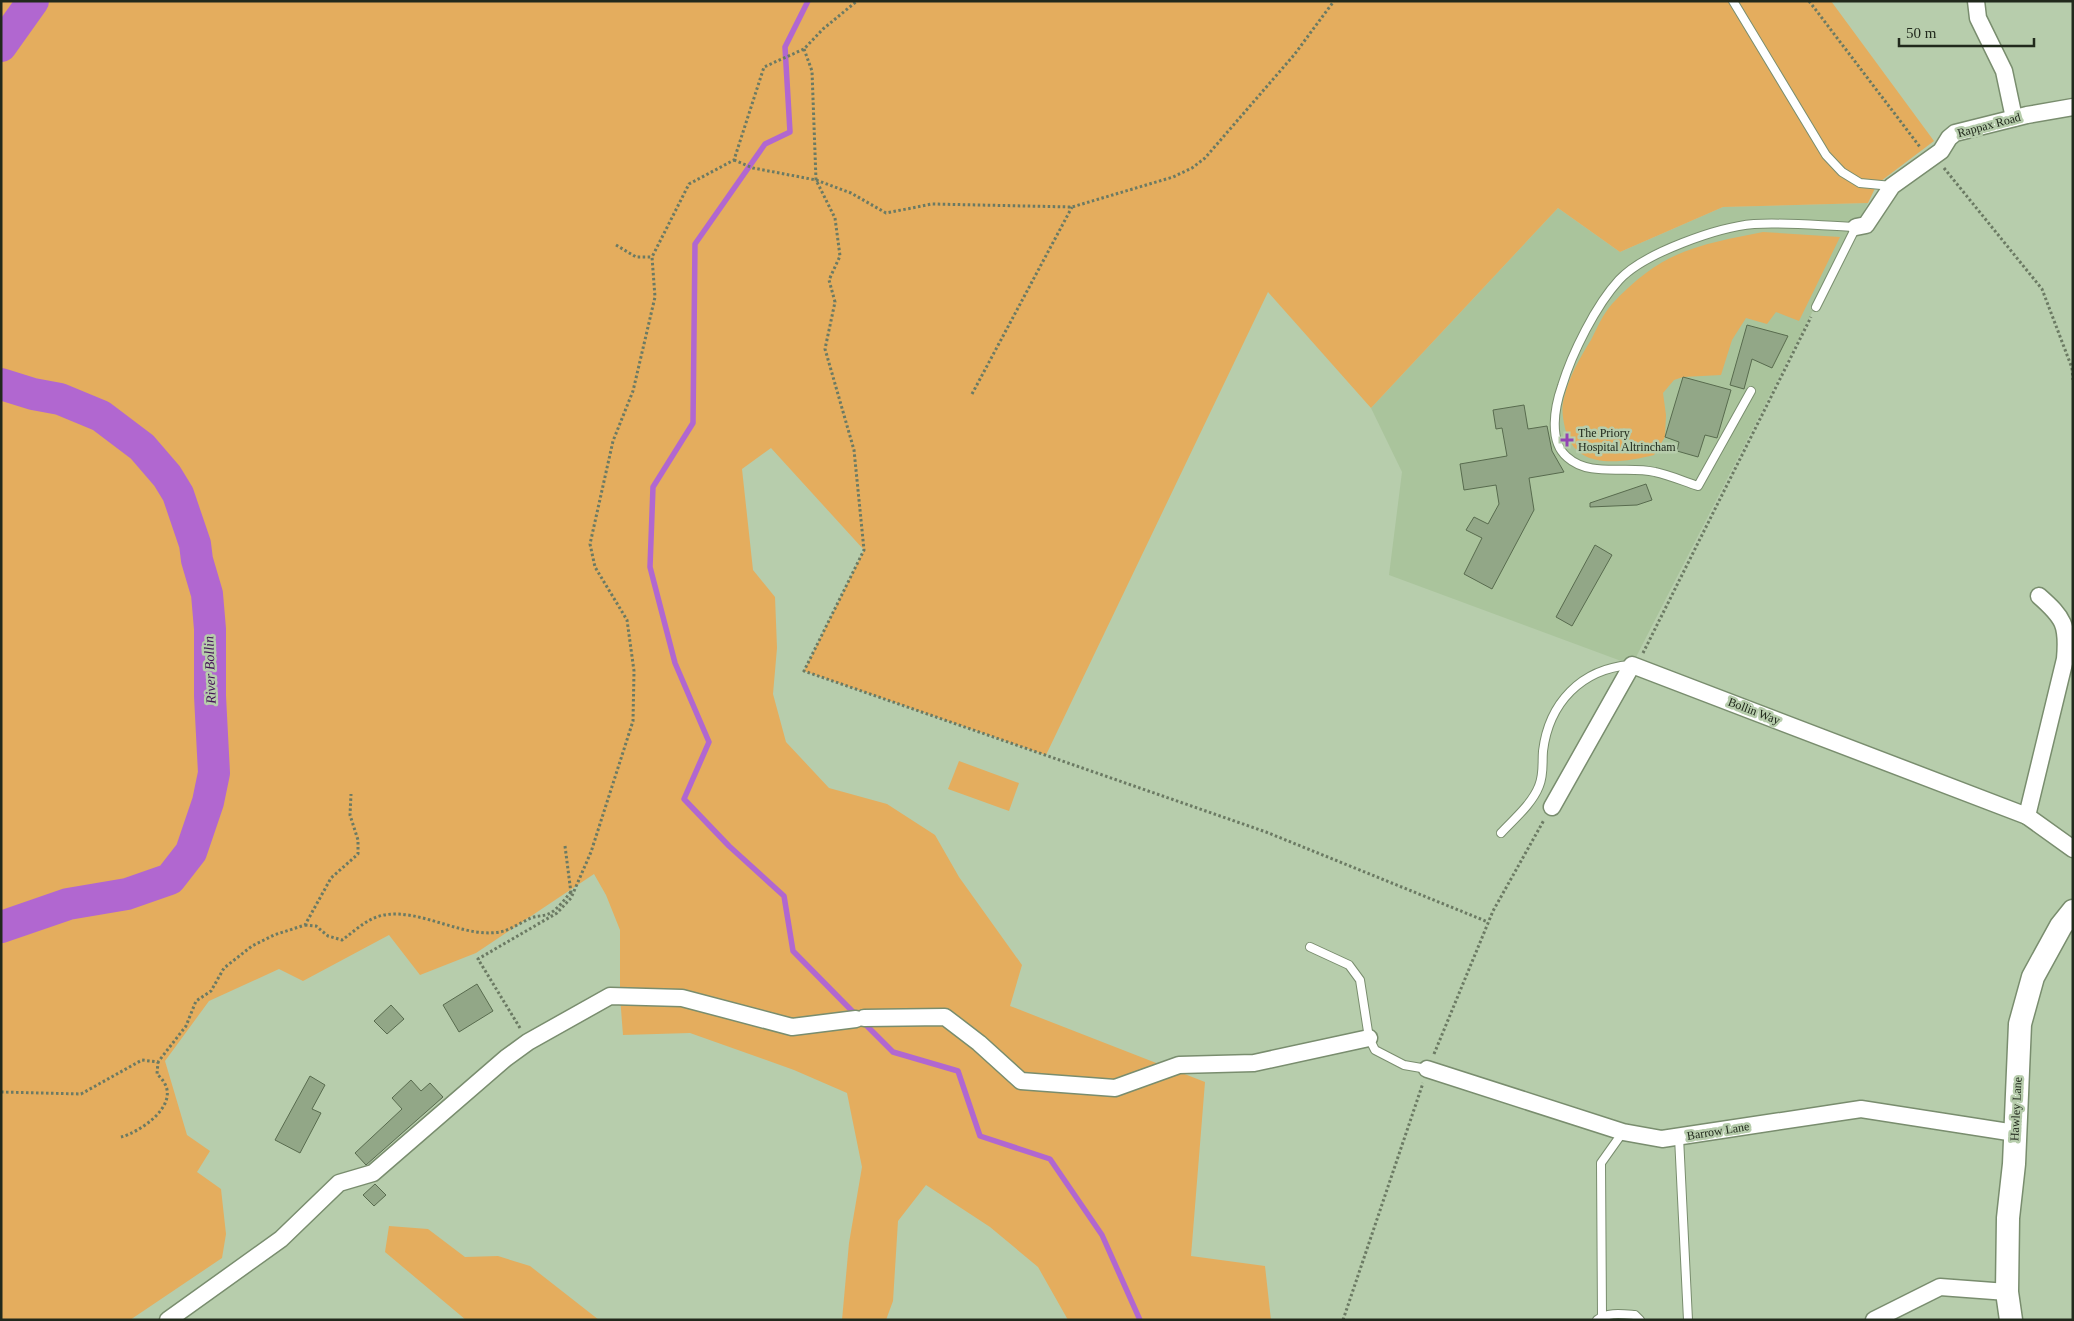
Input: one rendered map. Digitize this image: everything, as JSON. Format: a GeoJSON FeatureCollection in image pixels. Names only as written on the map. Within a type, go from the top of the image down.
{"type":"FeatureCollection","features":[{"type":"Feature","properties":{"kind":"street"},"geometry":{"type":"LineString","coordinates":[[1976,1],[1978,18],[2004,71],[2014,118]]}},
{"type":"Feature","properties":{"kind":"street","name":"Rappax Road"},"geometry":{"type":"LineString","coordinates":[[1856,227],[1866,224],[1892,186],[1941,151],[1949,138],[1955,133],[2014,118],[2073,107]]}},
{"type":"Feature","properties":{"kind":"street"},"geometry":{"type":"LineString","coordinates":[[2027,816],[2067,640],[2063,622],[2058,613],[2040,596]]}},
{"type":"Feature","properties":{"kind":"street"},"geometry":{"type":"LineString","coordinates":[[1552,807],[1634,666]]}},
{"type":"Feature","properties":{"kind":"street","name":"Bollin Way"},"geometry":{"type":"LineString","coordinates":[[1634,666],[2027,816],[2073,849]]}},
{"type":"Feature","properties":{"kind":"street","name":"Hawley Lane"},"geometry":{"type":"LineString","coordinates":[[2011,1320],[2007,1292],[2008,1218],[2015,1133],[2020,1024],[2032,977],[2061,926],[2073,911]]}},
{"type":"Feature","properties":{"kind":"street"},"geometry":{"type":"LineString","coordinates":[[168,1320],[281,1239],[339,1183],[373,1173],[506,1058],[528,1042],[610,996],[682,998],[792,1027],[860,1019],[945,1016],[979,1043],[1021,1081],[1115,1088],[1179,1065],[1254,1063],[1369,1038]]}},
{"type":"Feature","properties":{"kind":"street","name":"Barrow Lane"},"geometry":{"type":"LineString","coordinates":[[1428,1069],[1623,1132],[1662,1139],[1679,1138],[1862,1109],[2015,1133]]}},
{"type":"Feature","properties":{"kind":"street"},"geometry":{"type":"LineString","coordinates":[[1874,1320],[1940,1287],[2007,1292]]}},
{"type":"Feature","properties":{"kind":"lane"},"geometry":{"type":"LineString","coordinates":[[1733,1],[1826,155],[1842,172],[1860,183],[1892,186]]}},
{"type":"Feature","properties":{"kind":"lane"},"geometry":{"type":"LineString","coordinates":[[1751,392],[1698,486],[1654,471],[1595,469],[1575,464],[1564,456],[1557,442],[1555,420],[1557,399],[1569,363],[1579,342],[1619,280],[1639,264],[1683,243],[1718,231],[1752,224],[1782,223],[1856,227],[1816,308]]}},
{"type":"Feature","properties":{"kind":"lane"},"geometry":{"type":"LineString","coordinates":[[1501,833],[1536,793],[1543,773],[1543,751],[1548,730],[1556,709],[1565,696],[1577,684],[1600,672],[1616,666],[1634,666]]}},
{"type":"Feature","properties":{"kind":"lane"},"geometry":{"type":"LineString","coordinates":[[1310,947],[1349,965],[1360,980],[1369,1038],[1376,1050],[1404,1065],[1428,1069]]}},
{"type":"Feature","properties":{"kind":"lane"},"geometry":{"type":"LineString","coordinates":[[1623,1132],[1601,1164],[1599,1318],[1621,1314],[1635,1315],[1640,1320]]}},
{"type":"Feature","properties":{"kind":"lane"},"geometry":{"type":"LineString","coordinates":[[1679,1138],[1688,1320]]}},
{"type":"Feature","properties":{"kind":"path"},"geometry":{"type":"LineString","coordinates":[[528,1042],[478,959],[557,913],[571,898],[591,852],[633,721],[634,671],[627,620],[596,567],[590,544],[613,441],[633,391],[655,297],[652,258],[688,184],[734,160],[764,67],[804,49],[823,28],[857,1]]}},
{"type":"Feature","properties":{"kind":"path"},"geometry":{"type":"LineString","coordinates":[[734,160],[753,168],[816,180],[851,193],[886,213],[932,204],[1072,207],[1173,177],[1199,163],[1294,55],[1334,1]]}},
{"type":"Feature","properties":{"kind":"path"},"geometry":{"type":"LineString","coordinates":[[1809,1],[1932,158],[2042,289],[2072,368],[2073,380]]}},
{"type":"Feature","properties":{"kind":"path"},"geometry":{"type":"LineString","coordinates":[[804,49],[812,71],[816,180],[835,218],[840,256],[829,280],[835,302],[825,349],[854,450],[864,550],[804,671],[1266,832],[1488,922]]}},
{"type":"Feature","properties":{"kind":"path"},"geometry":{"type":"LineString","coordinates":[[972,394],[1072,207]]}},
{"type":"Feature","properties":{"kind":"path"},"geometry":{"type":"LineString","coordinates":[[616,245],[636,257],[652,258]]}},
{"type":"Feature","properties":{"kind":"path"},"geometry":{"type":"LineString","coordinates":[[1634,666],[1816,308]]}},
{"type":"Feature","properties":{"kind":"path"},"geometry":{"type":"LineString","coordinates":[[305,925],[331,878],[358,854],[358,840],[350,815],[351,794]]}},
{"type":"Feature","properties":{"kind":"path"},"geometry":{"type":"LineString","coordinates":[[565,846],[571,898]]}},
{"type":"Feature","properties":{"kind":"path"},"geometry":{"type":"LineString","coordinates":[[121,1137],[129,1135],[149,1124],[165,1102],[166,1085],[157,1074],[158,1062],[186,1026],[196,1001],[211,991],[224,968],[252,946],[274,935],[305,925],[316,926],[328,936],[342,940],[367,921],[384,915],[403,915],[445,923],[460,929],[482,932],[503,931],[536,916],[547,915],[560,905],[571,892]]}},
{"type":"Feature","properties":{"kind":"path"},"geometry":{"type":"LineString","coordinates":[[1,1092],[81,1094],[142,1060],[158,1062]]}},
{"type":"Feature","properties":{"kind":"shaded area"},"geometry":{"type":"Polygon","coordinates":[[[1,1],[1831,1],[1934,141],[1877,184],[1868,203],[1723,207],[1620,252],[1558,208],[1371,408],[1268,292],[1046,755],[804,671],[864,550],[771,448],[742,469],[753,570],[775,597],[777,648],[773,694],[786,742],[829,788],[887,804],[935,835],[959,877],[1022,965],[1010,1006],[1205,1082],[1191,1256],[1265,1266],[1271,1320],[1068,1320],[1038,1267],[990,1227],[926,1185],[898,1221],[893,1301],[886,1320],[842,1320],[849,1243],[862,1167],[847,1093],[794,1070],[690,1033],[623,1035],[620,996],[620,930],[606,895],[594,874],[476,953],[420,975],[389,935],[303,981],[279,969],[209,1001],[165,1061],[187,1135],[210,1151],[197,1172],[221,1189],[226,1234],[222,1258],[130,1320],[1,1320],[1,1]]]}},
{"type":"Feature","properties":{"kind":"shaded area","name":"The Priory Hospital Altrincham"},"geometry":{"type":"Polygon","coordinates":[[[1868,203],[1632,665],[1389,575],[1402,472],[1371,408],[1558,208],[1620,252],[1723,207],[1868,203]]]}},
{"type":"Feature","properties":{"kind":"shaded area"},"geometry":{"type":"Polygon","coordinates":[[[1763,232],[1840,237],[1799,321],[1776,312],[1767,324],[1746,318],[1732,340],[1721,375],[1683,377],[1674,380],[1663,393],[1666,415],[1665,437],[1654,455],[1628,460],[1601,461],[1589,458],[1578,451],[1570,442],[1565,428],[1563,402],[1582,354],[1612,304],[1642,276],[1673,257],[1702,246],[1763,232]]]}},
{"type":"Feature","properties":{"kind":"shaded area"},"geometry":{"type":"Polygon","coordinates":[[[959,761],[1019,783],[1009,811],[948,789],[959,761]]]}},
{"type":"Feature","properties":{"kind":"shaded area"},"geometry":{"type":"Polygon","coordinates":[[[389,1226],[428,1229],[465,1257],[498,1256],[530,1266],[599,1320],[466,1320],[385,1252],[389,1226]]]}},
{"type":"Feature","properties":{"kind":"building"},"geometry":{"type":"Polygon","coordinates":[[[1747,325],[1788,336],[1772,368],[1752,359],[1744,389],[1730,385],[1747,325]]]}},
{"type":"Feature","properties":{"kind":"building"},"geometry":{"type":"Polygon","coordinates":[[[1683,377],[1731,390],[1717,438],[1705,435],[1698,457],[1677,451],[1679,442],[1665,437],[1683,377]]]}},
{"type":"Feature","properties":{"kind":"building"},"geometry":{"type":"Polygon","coordinates":[[[1524,405],[1528,429],[1547,426],[1552,451],[1564,472],[1529,478],[1534,510],[1492,589],[1464,574],[1482,538],[1466,530],[1474,517],[1488,524],[1499,504],[1496,485],[1464,490],[1460,464],[1507,456],[1502,428],[1496,429],[1493,410],[1524,405]]]}},
{"type":"Feature","properties":{"kind":"building"},"geometry":{"type":"Polygon","coordinates":[[[1646,484],[1652,500],[1637,505],[1590,507],[1590,503],[1646,484]]]}},
{"type":"Feature","properties":{"kind":"building"},"geometry":{"type":"Polygon","coordinates":[[[1595,545],[1612,555],[1572,626],[1556,617],[1595,545]]]}},
{"type":"Feature","properties":{"kind":"building"},"geometry":{"type":"Polygon","coordinates":[[[477,984],[493,1011],[459,1032],[443,1005],[477,984]]]}},
{"type":"Feature","properties":{"kind":"building"},"geometry":{"type":"Polygon","coordinates":[[[391,1005],[404,1019],[387,1034],[374,1021],[391,1005]]]}},
{"type":"Feature","properties":{"kind":"building"},"geometry":{"type":"Polygon","coordinates":[[[310,1076],[325,1085],[312,1109],[321,1113],[300,1153],[275,1140],[310,1076]]]}},
{"type":"Feature","properties":{"kind":"building"},"geometry":{"type":"Polygon","coordinates":[[[411,1080],[421,1091],[430,1083],[443,1097],[366,1165],[355,1153],[402,1109],[392,1098],[411,1080]]]}},
{"type":"Feature","properties":{"kind":"building"},"geometry":{"type":"Polygon","coordinates":[[[375,1184],[386,1195],[374,1206],[363,1195],[375,1184]]]}},
{"type":"Feature","properties":{"kind":"waterway","name":"River Bollin"},"geometry":{"type":"LineString","coordinates":[[1,46],[33,1]]}},
{"type":"Feature","properties":{"kind":"waterway"},"geometry":{"type":"LineString","coordinates":[[808,1],[785,47],[790,132],[765,144],[695,244],[693,423],[653,487],[650,567],[675,663],[709,742],[684,799],[729,846],[784,896],[793,951],[856,1015]]}},
{"type":"Feature","properties":{"kind":"waterway","name":"River Bollin"},"geometry":{"type":"LineString","coordinates":[[1,384],[33,394],[60,399],[101,416],[142,447],[167,476],[178,494],[195,544],[197,560],[207,594],[210,629],[210,696],[214,773],[208,802],[191,852],[170,879],[127,894],[68,904],[1,927]]}},
{"type":"Feature","properties":{"kind":"waterway"},"geometry":{"type":"LineString","coordinates":[[863,1022],[893,1052],[958,1071],[980,1136],[1050,1159],[1102,1235],[1140,1320]]}},
{"type":"Feature","properties":{"kind":"place","name":"The Priory Hospital Altrincham"},"geometry":{"type":"Point","coordinates":[1567,440]}}]}
